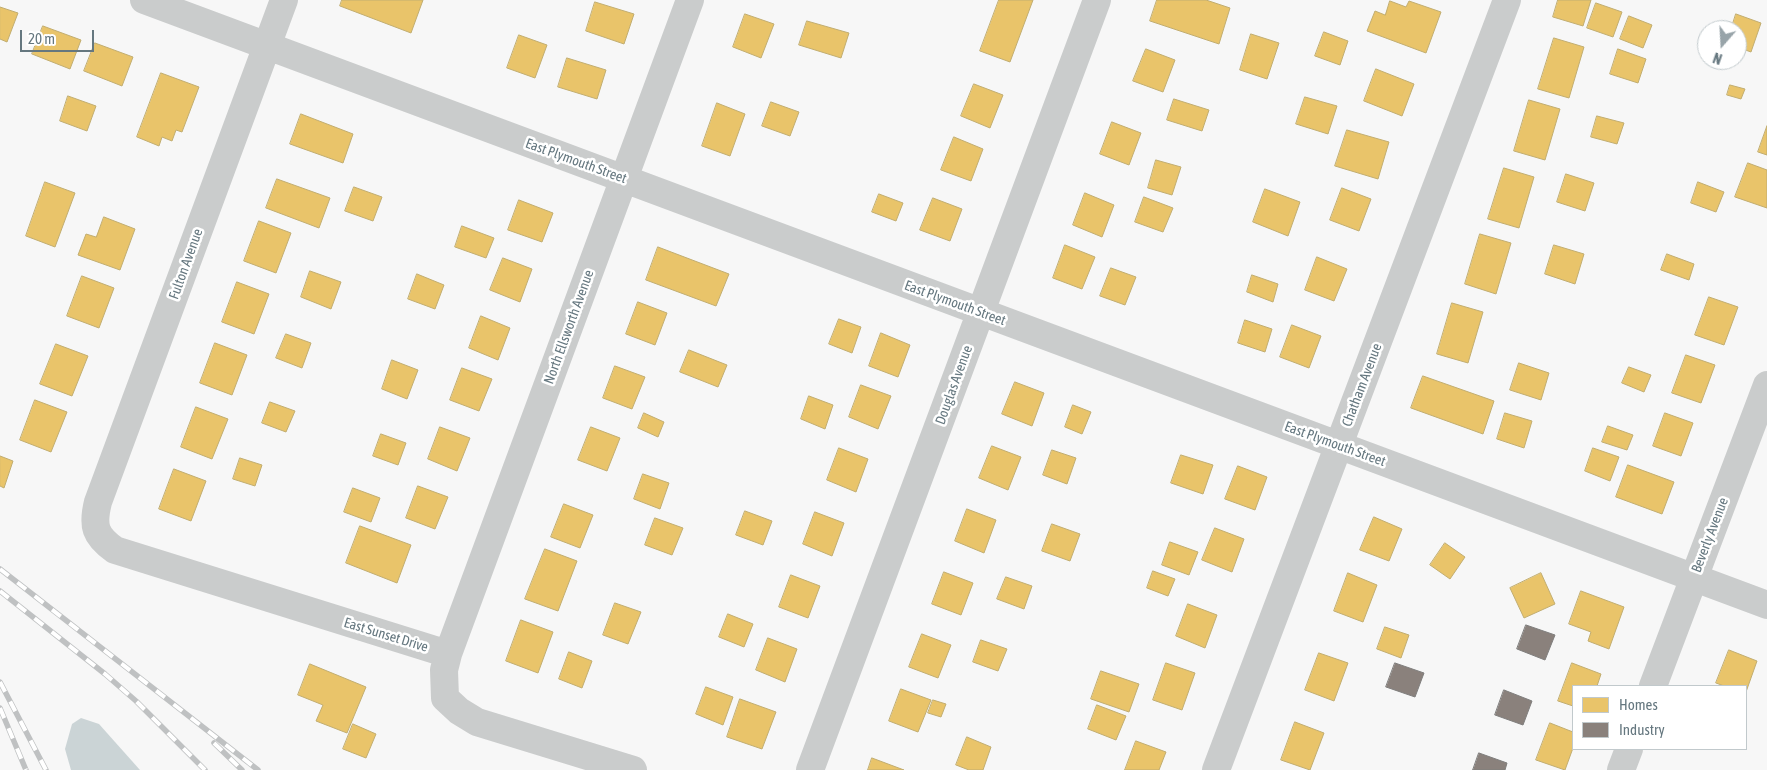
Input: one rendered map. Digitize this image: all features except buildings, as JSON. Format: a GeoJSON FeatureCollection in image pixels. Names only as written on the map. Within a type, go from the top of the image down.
{"type":"FeatureCollection","features":[{"type":"Feature","properties":{"kind":"street","name":"East Plymouth Street"},"geometry":{"type":"LineString","coordinates":[[144,0],[1767,605]]}},
{"type":"Feature","properties":{"kind":"street","name":"Fulton Avenue"},"geometry":{"type":"LineString","coordinates":[[95,528],[98,502],[284,0]]}},
{"type":"Feature","properties":{"kind":"street","name":"North Ellsworth Avenue"},"geometry":{"type":"LineString","coordinates":[[448,654],[690,0]]}},
{"type":"Feature","properties":{"kind":"street","name":"Douglas Avenue"},"geometry":{"type":"LineString","coordinates":[[810,770],[1097,0]]}},
{"type":"Feature","properties":{"kind":"street","name":"Chatham Avenue"},"geometry":{"type":"LineString","coordinates":[[1216,770],[1507,0]]}},
{"type":"Feature","properties":{"kind":"street","name":"Beverly Avenue"},"geometry":{"type":"LineString","coordinates":[[1653,685],[1767,385]]}},
{"type":"Feature","properties":{"kind":"street","name":"East Sunset Drive"},"geometry":{"type":"LineString","coordinates":[[95,528],[103,541],[115,550],[448,654]]}},
{"type":"Feature","properties":{"kind":"street"},"geometry":{"type":"LineString","coordinates":[[448,654],[444,670],[445,698],[458,711],[477,722],[633,770]]}},
{"type":"Feature","properties":{"kind":"street"},"geometry":{"type":"LineString","coordinates":[[1621,770],[1629,750]]}},
{"type":"Feature","properties":{"kind":"shaded area"},"geometry":{"type":"Polygon","coordinates":[[[81,718],[99,724],[140,770],[71,770],[65,749],[72,724],[81,718]]]}},
{"type":"Feature","properties":{"kind":"railway"},"geometry":{"type":"LineString","coordinates":[[0,569],[258,770]]}},
{"type":"Feature","properties":{"kind":"railway"},"geometry":{"type":"LineString","coordinates":[[0,591],[136,701],[205,770]]}},
{"type":"Feature","properties":{"kind":"railway"},"geometry":{"type":"LineString","coordinates":[[0,682],[46,770]]}},
{"type":"Feature","properties":{"kind":"railway"},"geometry":{"type":"LineString","coordinates":[[0,708],[26,770]]}},
{"type":"Feature","properties":{"kind":"railway"},"geometry":{"type":"LineString","coordinates":[[214,743],[242,770]]}}]}
